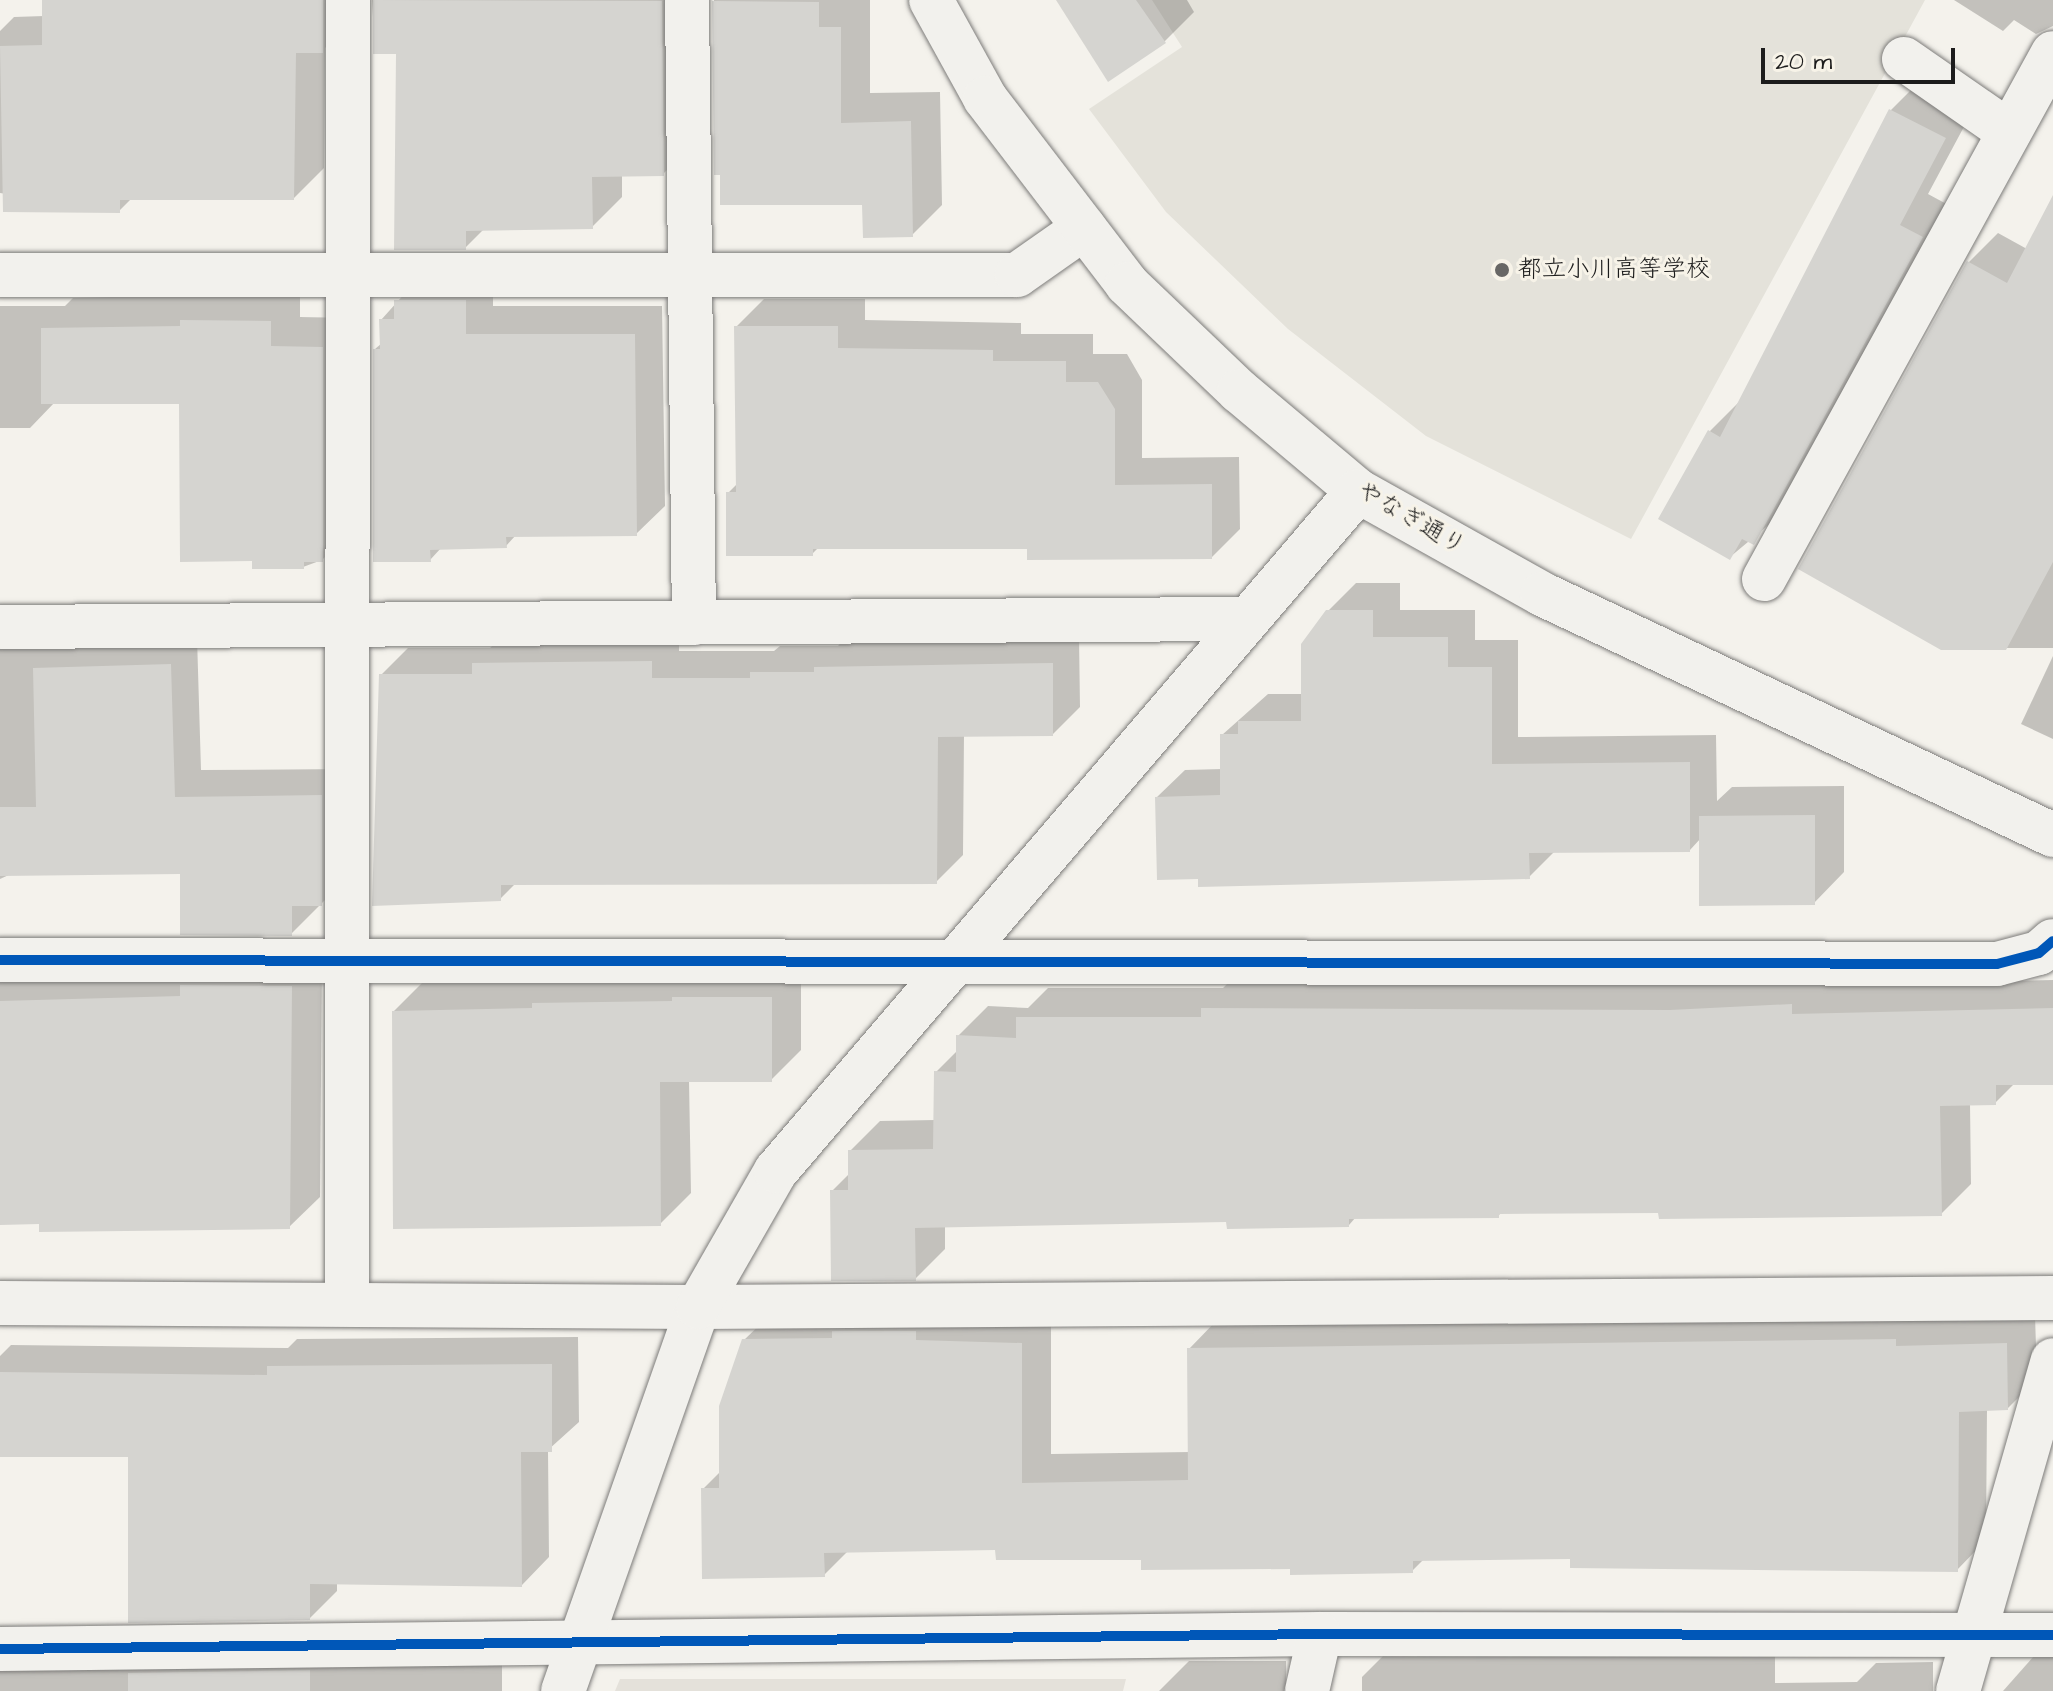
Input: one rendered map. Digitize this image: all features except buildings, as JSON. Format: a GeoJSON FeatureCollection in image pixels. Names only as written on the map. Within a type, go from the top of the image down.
{"type":"FeatureCollection","features":[{"type":"Feature","properties":{"kind":"street"},"geometry":{"type":"LineString","coordinates":[[347,1303],[348,0]]}},
{"type":"Feature","properties":{"kind":"street"},"geometry":{"type":"LineString","coordinates":[[687,0],[694,623]]}},
{"type":"Feature","properties":{"kind":"street","name":"やなぎ通り"},"geometry":{"type":"LineString","coordinates":[[931,0],[985,98],[1138,295],[1239,391],[1358,491],[1542,594],[2053,835]]}},
{"type":"Feature","properties":{"kind":"street"},"geometry":{"type":"LineString","coordinates":[[1764,579],[2053,53]]}},
{"type":"Feature","properties":{"kind":"street"},"geometry":{"type":"LineString","coordinates":[[1904,59],[2009,132]]}},
{"type":"Feature","properties":{"kind":"street"},"geometry":{"type":"LineString","coordinates":[[0,275],[1017,275],[1084,228]]}},
{"type":"Feature","properties":{"kind":"street"},"geometry":{"type":"LineString","coordinates":[[563,1691],[698,1307],[776,1171],[1358,491]]}},
{"type":"Feature","properties":{"kind":"street"},"geometry":{"type":"LineString","coordinates":[[0,627],[1246,619]]}},
{"type":"Feature","properties":{"kind":"street"},"geometry":{"type":"LineString","coordinates":[[0,960],[1997,964],[2039,953],[2053,941]]}},
{"type":"Feature","properties":{"kind":"street"},"geometry":{"type":"LineString","coordinates":[[0,1303],[698,1307],[2053,1298]]}},
{"type":"Feature","properties":{"kind":"street"},"geometry":{"type":"LineString","coordinates":[[1958,1691],[2053,1360]]}},
{"type":"Feature","properties":{"kind":"street"},"geometry":{"type":"LineString","coordinates":[[1307,1691],[1320,1634]]}},
{"type":"Feature","properties":{"kind":"street"},"geometry":{"type":"LineString","coordinates":[[0,1649],[1320,1634],[2053,1635]]}},
{"type":"Feature","properties":{"kind":"shaded area","name":"都立小川高等学校"},"geometry":{"type":"Polygon","coordinates":[[[1152,0],[1925,0],[1631,539],[1426,436],[1288,329],[1166,212],[1089,109],[1182,47],[1152,0]]]}},
{"type":"Feature","properties":{"kind":"shaded area"},"geometry":{"type":"Polygon","coordinates":[[[620,1679],[1126,1679],[1123,1691],[615,1691],[620,1679]]]}},
{"type":"Feature","properties":{"kind":"cycle path"},"geometry":{"type":"LineString","coordinates":[[0,960],[1997,964],[2039,953],[2053,941]]}},
{"type":"Feature","properties":{"kind":"cycle path"},"geometry":{"type":"LineString","coordinates":[[0,1649],[1320,1634],[2053,1635]]}},
{"type":"Feature","properties":{"kind":"place","name":"都立小川高等学校"},"geometry":{"type":"Point","coordinates":[1502,270]}}]}
